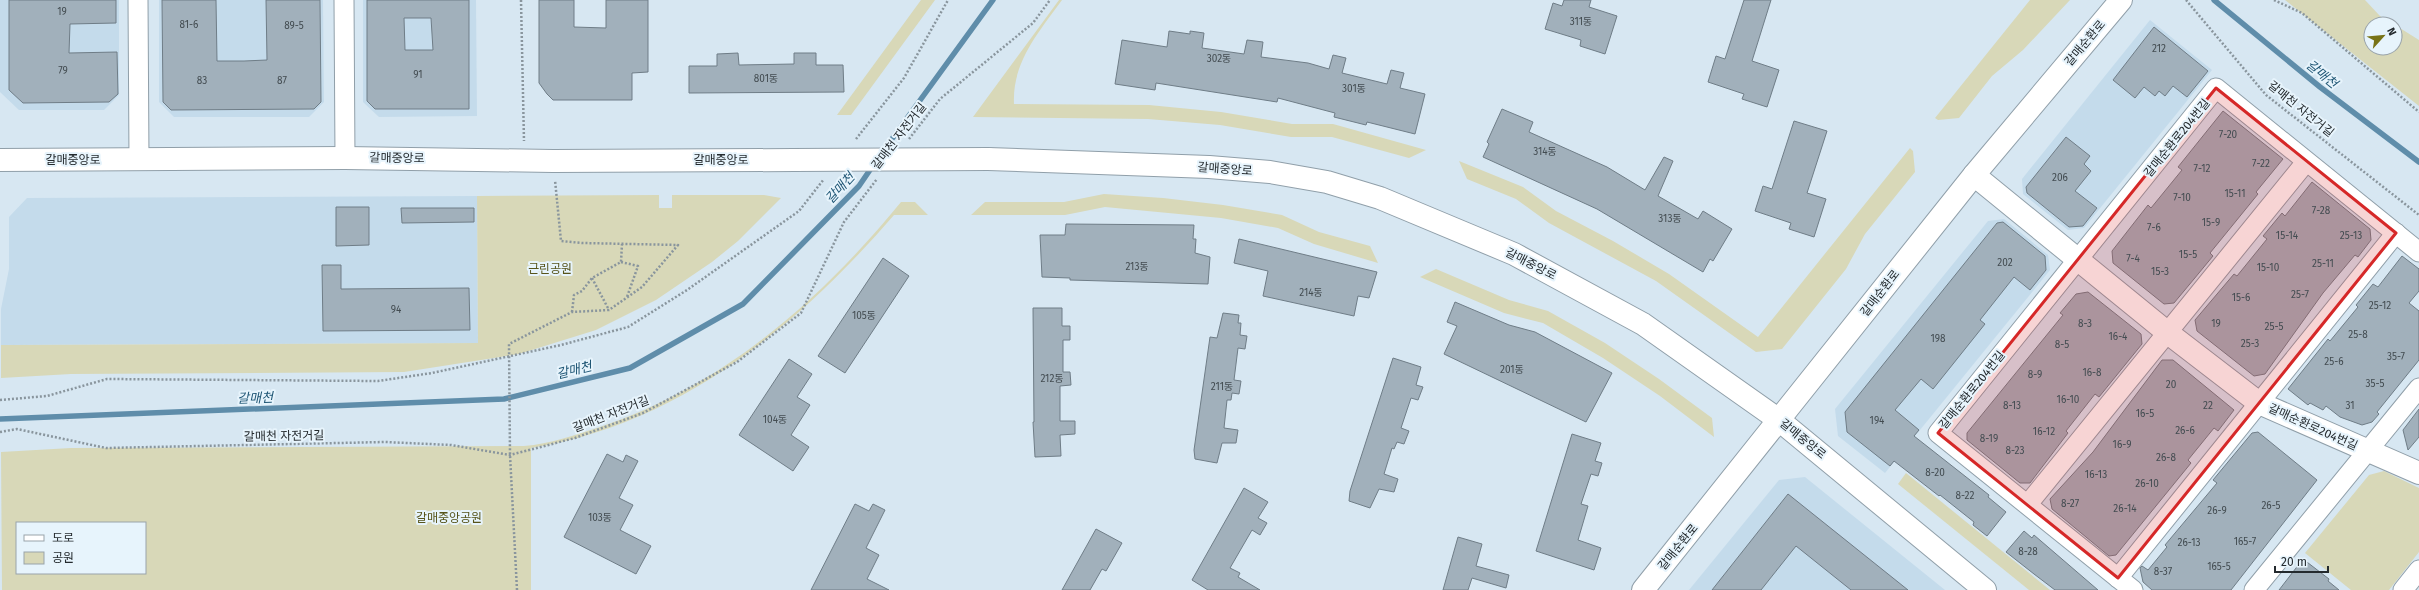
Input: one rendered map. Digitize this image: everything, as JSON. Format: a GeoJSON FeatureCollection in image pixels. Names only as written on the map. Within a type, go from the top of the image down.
{"type":"FeatureCollection","features":[{"type":"Feature","properties":{"kind":"street"},"geometry":{"type":"LineString","coordinates":[[138,0],[139,159]]}},
{"type":"Feature","properties":{"kind":"street"},"geometry":{"type":"LineString","coordinates":[[344,0],[345,158]]}},
{"type":"Feature","properties":{"kind":"street","name":"갈매순환로"},"geometry":{"type":"LineString","coordinates":[[1643,590],[1974,175],[2121,0]]}},
{"type":"Feature","properties":{"kind":"street","name":"갈매순환로204번길"},"geometry":{"type":"LineString","coordinates":[[2396,233],[2259,403],[2125,584],[2028,504],[1938,433],[2216,88],[2306,162],[2396,233],[2419,252]]}},
{"type":"Feature","properties":{"kind":"street","name":"갈매중앙로"},"geometry":{"type":"LineString","coordinates":[[0,160],[345,158],[524,161],[988,159],[1209,167],[1270,172],[1327,182],[1380,198],[1514,254],[1643,324],[1779,420],[1985,590]]}},
{"type":"Feature","properties":{"kind":"street"},"geometry":{"type":"LineString","coordinates":[[2028,504],[2306,162]]}},
{"type":"Feature","properties":{"kind":"street","name":"갈매순환로204번길"},"geometry":{"type":"LineString","coordinates":[[1974,175],[2078,258],[2168,333],[2259,403],[2367,452],[2419,473]]}},
{"type":"Feature","properties":{"kind":"street","name":"갈매순환로204번길"},"geometry":{"type":"LineString","coordinates":[[2367,452],[2419,388]]}},
{"type":"Feature","properties":{"kind":"street"},"geometry":{"type":"LineString","coordinates":[[2254,590],[2367,452]]}},
{"type":"Feature","properties":{"kind":"street"},"geometry":{"type":"LineString","coordinates":[[2403,590],[2419,570]]}},
{"type":"Feature","properties":{"kind":"path"},"geometry":{"type":"LineString","coordinates":[[521,0],[524,161]]}},
{"type":"Feature","properties":{"kind":"path"},"geometry":{"type":"LineString","coordinates":[[852,144],[904,78],[948,0]]}},
{"type":"Feature","properties":{"kind":"path","name":"갈매천 자전거길"},"geometry":{"type":"LineString","coordinates":[[906,142],[940,99],[1033,23],[1050,0]]}},
{"type":"Feature","properties":{"kind":"path","name":"갈매천 자전거길"},"geometry":{"type":"LineString","coordinates":[[2186,0],[2266,95],[2419,215]]}},
{"type":"Feature","properties":{"kind":"path"},"geometry":{"type":"LineString","coordinates":[[2274,0],[2302,13],[2419,112]]}},
{"type":"Feature","properties":{"kind":"path"},"geometry":{"type":"LineString","coordinates":[[517,590],[510,455],[509,344],[572,312],[609,310],[642,287],[678,245],[561,241],[553,161]]}},
{"type":"Feature","properties":{"kind":"path","name":"갈매천 자전거길"},"geometry":{"type":"LineString","coordinates":[[0,432],[17,429],[106,448],[385,442],[451,445],[510,455],[575,438],[643,413],[737,362],[801,313],[844,222],[882,173]]}},
{"type":"Feature","properties":{"kind":"path"},"geometry":{"type":"LineString","coordinates":[[0,400],[47,396],[107,379],[378,381],[432,373],[628,327],[687,290],[799,211],[828,175]]}},
{"type":"Feature","properties":{"kind":"path"},"geometry":{"type":"LineString","coordinates":[[621,262],[622,244]]}},
{"type":"Feature","properties":{"kind":"path"},"geometry":{"type":"LineString","coordinates":[[572,312],[574,295],[582,291],[592,278],[621,262],[638,266],[627,298]]}},
{"type":"Feature","properties":{"kind":"path"},"geometry":{"type":"LineString","coordinates":[[592,278],[609,310]]}},
{"type":"Feature","properties":{"kind":"highlighted area"},"geometry":{"type":"Polygon","coordinates":[[[2216,88],[2396,233],[2118,578],[1938,433],[2216,88]]]}},
{"type":"Feature","properties":{"kind":"shaded area"},"geometry":{"type":"Polygon","coordinates":[[[0,0],[119,0],[119,95],[104,110],[19,110],[0,92],[0,0]]]}},
{"type":"Feature","properties":{"kind":"shaded area"},"geometry":{"type":"Polygon","coordinates":[[[159,0],[323,0],[324,102],[309,117],[174,117],[159,102],[159,0]]]}},
{"type":"Feature","properties":{"kind":"shaded area"},"geometry":{"type":"Polygon","coordinates":[[[363,0],[476,0],[477,116],[379,117],[363,102],[363,0]]]}},
{"type":"Feature","properties":{"kind":"shaded area"},"geometry":{"type":"Polygon","coordinates":[[[2150,20],[2212,70],[2084,228],[2068,230],[2023,194],[2022,179],[2150,20]]]}},
{"type":"Feature","properties":{"kind":"shaded area"},"geometry":{"type":"Polygon","coordinates":[[[477,196],[478,343],[1,345],[1,309],[9,269],[9,217],[27,198],[477,196]]]}},
{"type":"Feature","properties":{"kind":"shaded area"},"geometry":{"type":"Polygon","coordinates":[[[2004,219],[2048,255],[2050,270],[1885,473],[1838,436],[1835,409],[1988,221],[2004,219]]]}},
{"type":"Feature","properties":{"kind":"shaded area"},"geometry":{"type":"Polygon","coordinates":[[[1805,477],[1945,590],[1689,590],[1779,480],[1805,477]]]}},
{"type":"Feature","properties":{"kind":"green space"},"geometry":{"type":"Polygon","coordinates":[[[921,0],[935,0],[851,115],[837,115],[921,0]]]}},
{"type":"Feature","properties":{"kind":"green space"},"geometry":{"type":"Polygon","coordinates":[[[1059,0],[1062,0],[1036,36],[1022,61],[1017,75],[1014,104],[1149,105],[1221,112],[1292,124],[1333,124],[1426,150],[1409,158],[1332,137],[1291,137],[1220,125],[1148,119],[973,117],[1059,0]]]}},
{"type":"Feature","properties":{"kind":"green space"},"geometry":{"type":"Polygon","coordinates":[[[2030,0],[2070,0],[2023,50],[1992,76],[1959,118],[1938,120],[1935,118],[2030,0]]]}},
{"type":"Feature","properties":{"kind":"green space"},"geometry":{"type":"Polygon","coordinates":[[[2285,0],[2365,0],[2380,16],[2363,16],[2363,56],[2403,56],[2403,30],[2419,40],[2419,106],[2285,0]]]}},
{"type":"Feature","properties":{"kind":"green space"},"geometry":{"type":"Polygon","coordinates":[[[1910,148],[1913,151],[1915,172],[1865,234],[1846,269],[1782,349],[1756,352],[1656,281],[1549,223],[1516,199],[1467,179],[1459,161],[1523,187],[1556,211],[1613,241],[1669,274],[1758,337],[1910,148]]]}},
{"type":"Feature","properties":{"kind":"green space"},"geometry":{"type":"Polygon","coordinates":[[[1104,194],[1163,198],[1223,205],[1282,215],[1319,232],[1370,246],[1378,263],[1314,244],[1278,228],[1221,218],[1105,207],[1065,215],[971,215],[985,202],[1064,202],[1104,194]]]}},
{"type":"Feature","properties":{"kind":"green space","name":"근린공원"},"geometry":{"type":"Polygon","coordinates":[[[659,195],[659,208],[672,208],[672,195],[764,195],[781,198],[738,241],[712,262],[656,300],[596,330],[519,354],[404,372],[71,374],[1,378],[1,345],[478,343],[477,196],[659,195]]]}},
{"type":"Feature","properties":{"kind":"green space","name":"갈매중앙공원"},"geometry":{"type":"Polygon","coordinates":[[[901,202],[915,202],[928,215],[894,215],[857,256],[818,295],[776,331],[732,364],[686,393],[637,417],[585,436],[531,448],[531,590],[2,590],[1,452],[71,448],[524,446],[553,441],[600,427],[645,410],[688,388],[728,364],[766,336],[803,306],[837,273],[901,202]]]}},
{"type":"Feature","properties":{"kind":"green space"},"geometry":{"type":"Polygon","coordinates":[[[1436,269],[1509,300],[1548,311],[1605,343],[1659,379],[1712,418],[1714,437],[1660,396],[1603,358],[1543,323],[1504,313],[1420,277],[1436,269]]]}},
{"type":"Feature","properties":{"kind":"green space"},"geometry":{"type":"Polygon","coordinates":[[[2384,471],[2419,488],[2419,552],[2389,590],[2351,590],[2305,553],[2369,475],[2384,471]]]}},
{"type":"Feature","properties":{"kind":"green space"},"geometry":{"type":"Polygon","coordinates":[[[1906,473],[2050,590],[2029,590],[1898,484],[1906,473]]]}},
{"type":"Feature","properties":{"kind":"building"},"geometry":{"type":"Polygon","coordinates":[[[9,0],[116,0],[116,23],[70,24],[69,53],[117,52],[118,94],[109,102],[23,103],[9,90],[9,0]]]}},
{"type":"Feature","properties":{"kind":"building"},"geometry":{"type":"Polygon","coordinates":[[[162,0],[216,0],[217,61],[244,61],[267,60],[266,0],[320,0],[321,102],[314,109],[171,110],[163,102],[162,0]]]}},
{"type":"Feature","properties":{"kind":"building"},"geometry":{"type":"Polygon","coordinates":[[[367,0],[469,0],[469,109],[375,109],[367,101],[367,0]],[[404,18],[405,50],[433,50],[431,18],[404,18]]]}},
{"type":"Feature","properties":{"kind":"building"},"geometry":{"type":"Polygon","coordinates":[[[539,0],[574,0],[574,27],[606,28],[606,0],[648,0],[648,72],[632,73],[632,100],[553,100],[547,94],[539,83],[539,0]]]}},
{"type":"Feature","properties":{"kind":"building"},"geometry":{"type":"Polygon","coordinates":[[[1564,0],[1591,0],[1589,7],[1617,16],[1605,54],[1580,46],[1581,40],[1545,29],[1553,3],[1562,6],[1564,0]]]}},
{"type":"Feature","properties":{"kind":"building"},"geometry":{"type":"Polygon","coordinates":[[[1744,0],[1771,0],[1752,61],[1779,70],[1767,107],[1742,99],[1744,94],[1708,82],[1716,56],[1725,59],[1744,0]]]}},
{"type":"Feature","properties":{"kind":"building"},"geometry":{"type":"Polygon","coordinates":[[[2154,27],[2208,71],[2187,97],[2173,86],[2165,96],[2159,91],[2155,96],[2144,87],[2135,98],[2113,80],[2154,27]]]}},
{"type":"Feature","properties":{"kind":"building"},"geometry":{"type":"Polygon","coordinates":[[[1169,31],[1190,34],[1190,31],[1204,33],[1202,48],[1244,54],[1247,40],[1263,42],[1261,57],[1308,63],[1329,69],[1333,55],[1346,58],[1342,73],[1387,84],[1391,70],[1404,73],[1400,88],[1425,94],[1415,134],[1367,122],[1366,125],[1334,117],[1335,113],[1278,98],[1277,102],[1156,83],[1155,90],[1115,84],[1122,40],[1167,47],[1169,31]]]}},
{"type":"Feature","properties":{"kind":"building"},"geometry":{"type":"Polygon","coordinates":[[[738,53],[739,65],[794,64],[794,53],[816,53],[816,65],[843,65],[844,92],[689,93],[689,66],[717,66],[717,54],[738,53]]]}},
{"type":"Feature","properties":{"kind":"building"},"geometry":{"type":"Polygon","coordinates":[[[1502,109],[1533,122],[1529,132],[1607,167],[1645,190],[1664,157],[1673,161],[1658,196],[1698,219],[1703,211],[1732,229],[1713,261],[1710,259],[1703,272],[1597,209],[1483,157],[1489,144],[1487,142],[1502,109]]]}},
{"type":"Feature","properties":{"kind":"building"},"geometry":{"type":"Polygon","coordinates":[[[2223,111],[2283,159],[2256,192],[2258,194],[2210,253],[2213,256],[2174,303],[2164,304],[2113,263],[2112,251],[2148,205],[2151,208],[2182,170],[2178,167],[2223,111]]]}},
{"type":"Feature","properties":{"kind":"building"},"geometry":{"type":"Polygon","coordinates":[[[1794,121],[1827,131],[1807,193],[1826,199],[1814,237],[1789,229],[1791,223],[1755,211],[1763,186],[1772,189],[1794,121]]]}},
{"type":"Feature","properties":{"kind":"building"},"geometry":{"type":"Polygon","coordinates":[[[2066,137],[2090,156],[2084,164],[2091,171],[2075,191],[2097,208],[2083,226],[2069,227],[2027,193],[2026,187],[2066,137]]]}},
{"type":"Feature","properties":{"kind":"building"},"geometry":{"type":"Polygon","coordinates":[[[2312,182],[2370,229],[2371,240],[2358,257],[2355,255],[2323,293],[2265,374],[2254,376],[2197,331],[2195,320],[2234,274],[2237,276],[2267,239],[2263,236],[2282,213],[2285,216],[2312,182]]]}},
{"type":"Feature","properties":{"kind":"building"},"geometry":{"type":"Polygon","coordinates":[[[336,207],[369,207],[369,245],[336,246],[336,207]]]}},
{"type":"Feature","properties":{"kind":"building"},"geometry":{"type":"Polygon","coordinates":[[[401,208],[474,208],[474,222],[402,223],[401,208]]]}},
{"type":"Feature","properties":{"kind":"building"},"geometry":{"type":"Polygon","coordinates":[[[2003,222],[2045,256],[2046,270],[2030,290],[2014,277],[1980,320],[1985,324],[1933,389],[1921,379],[1895,410],[1919,430],[1914,436],[1989,495],[1988,497],[2006,512],[1987,536],[1973,525],[1974,522],[1940,495],[1939,496],[1894,461],[1890,466],[1847,432],[1845,412],[1997,223],[2003,222]]]}},
{"type":"Feature","properties":{"kind":"building"},"geometry":{"type":"Polygon","coordinates":[[[1066,224],[1194,225],[1193,239],[1196,239],[1195,253],[1210,257],[1208,284],[1070,280],[1070,278],[1042,277],[1040,235],[1065,235],[1066,224]]]}},
{"type":"Feature","properties":{"kind":"building"},"geometry":{"type":"Polygon","coordinates":[[[1239,239],[1377,272],[1369,298],[1358,296],[1354,316],[1263,296],[1268,271],[1234,263],[1239,239]]]}},
{"type":"Feature","properties":{"kind":"building"},"geometry":{"type":"Polygon","coordinates":[[[2402,256],[2419,269],[2419,291],[2409,303],[2419,311],[2419,360],[2377,412],[2379,414],[2372,422],[2362,425],[2340,417],[2326,406],[2323,410],[2310,403],[2308,405],[2288,389],[2328,339],[2330,341],[2358,307],[2356,305],[2373,284],[2378,287],[2402,256]]]}},
{"type":"Feature","properties":{"kind":"building"},"geometry":{"type":"Polygon","coordinates":[[[883,258],[909,276],[845,373],[818,356],[883,258]]]}},
{"type":"Feature","properties":{"kind":"building"},"geometry":{"type":"Polygon","coordinates":[[[322,265],[341,265],[341,289],[469,288],[470,330],[323,331],[322,265]]]}},
{"type":"Feature","properties":{"kind":"building"},"geometry":{"type":"Polygon","coordinates":[[[2088,292],[2141,334],[2142,344],[2099,397],[2095,394],[2066,431],[2068,433],[2030,483],[2020,483],[1967,440],[1967,433],[2063,315],[2060,313],[2076,294],[2088,292]]]}},
{"type":"Feature","properties":{"kind":"building"},"geometry":{"type":"Polygon","coordinates":[[[1455,302],[1509,325],[1535,332],[1612,373],[1586,422],[1444,354],[1457,326],[1447,322],[1455,302]]]}},
{"type":"Feature","properties":{"kind":"building"},"geometry":{"type":"Polygon","coordinates":[[[1033,308],[1062,308],[1062,326],[1070,326],[1070,340],[1063,340],[1063,372],[1070,372],[1071,385],[1060,386],[1060,421],[1075,421],[1075,434],[1060,435],[1061,456],[1035,457],[1033,422],[1033,308]]]}},
{"type":"Feature","properties":{"kind":"building"},"geometry":{"type":"Polygon","coordinates":[[[1223,313],[1239,315],[1238,323],[1241,323],[1240,335],[1247,336],[1245,349],[1238,348],[1234,380],[1241,381],[1239,394],[1232,393],[1231,400],[1227,400],[1224,428],[1238,430],[1236,443],[1222,443],[1217,463],[1195,459],[1194,450],[1210,337],[1217,338],[1223,313]]]}},
{"type":"Feature","properties":{"kind":"building"},"geometry":{"type":"Polygon","coordinates":[[[1393,358],[1421,367],[1416,385],[1423,387],[1418,400],[1411,398],[1401,428],[1409,431],[1404,444],[1397,442],[1394,449],[1392,448],[1384,474],[1398,479],[1394,492],[1379,489],[1370,508],[1349,501],[1350,491],[1393,358]]]}},
{"type":"Feature","properties":{"kind":"building"},"geometry":{"type":"Polygon","coordinates":[[[789,359],[812,374],[797,397],[810,405],[791,435],[809,447],[793,471],[739,435],[789,359]]]}},
{"type":"Feature","properties":{"kind":"building"},"geometry":{"type":"Polygon","coordinates":[[[2162,360],[2173,360],[2234,410],[2218,431],[2214,428],[2188,460],[2191,463],[2116,555],[2109,556],[2052,509],[2050,499],[2093,452],[2162,360]]]}},
{"type":"Feature","properties":{"kind":"building"},"geometry":{"type":"Polygon","coordinates":[[[2419,409],[2419,437],[2408,450],[2403,430],[2419,409]]]}},
{"type":"Feature","properties":{"kind":"building"},"geometry":{"type":"Polygon","coordinates":[[[2258,432],[2317,480],[2231,590],[2152,590],[2143,582],[2140,568],[2142,566],[2148,570],[2167,547],[2165,545],[2217,483],[2213,480],[2252,433],[2258,432]]]}},
{"type":"Feature","properties":{"kind":"building"},"geometry":{"type":"Polygon","coordinates":[[[1572,434],[1601,443],[1595,461],[1602,463],[1598,476],[1591,474],[1581,504],[1588,506],[1578,540],[1601,548],[1594,570],[1536,551],[1572,434]]]}},
{"type":"Feature","properties":{"kind":"building"},"geometry":{"type":"Polygon","coordinates":[[[607,454],[623,462],[626,455],[638,461],[619,498],[633,505],[620,530],[651,546],[636,574],[564,537],[607,454]]]}},
{"type":"Feature","properties":{"kind":"building"},"geometry":{"type":"Polygon","coordinates":[[[1244,488],[1268,502],[1258,518],[1267,523],[1260,535],[1252,530],[1230,568],[1240,573],[1238,577],[1260,590],[1208,590],[1192,580],[1244,488]]]}},
{"type":"Feature","properties":{"kind":"building"},"geometry":{"type":"Polygon","coordinates":[[[1788,494],[1908,590],[1851,590],[1796,546],[1761,590],[1712,590],[1788,494]]]}},
{"type":"Feature","properties":{"kind":"building"},"geometry":{"type":"Polygon","coordinates":[[[855,504],[869,511],[873,504],[885,510],[866,548],[879,555],[867,579],[889,590],[811,590],[855,504]]]}},
{"type":"Feature","properties":{"kind":"building"},"geometry":{"type":"Polygon","coordinates":[[[1096,529],[1122,543],[1106,571],[1102,569],[1090,590],[1062,590],[1096,529]]]}},
{"type":"Feature","properties":{"kind":"building"},"geometry":{"type":"Polygon","coordinates":[[[2024,531],[2032,538],[2034,535],[2098,590],[2055,590],[2006,552],[2024,531]]]}},
{"type":"Feature","properties":{"kind":"building"},"geometry":{"type":"Polygon","coordinates":[[[1458,537],[1482,544],[1476,566],[1509,575],[1506,588],[1472,578],[1468,590],[1443,590],[1458,537]]]}},
{"type":"Feature","properties":{"kind":"building"},"geometry":{"type":"Polygon","coordinates":[[[2303,559],[2329,579],[2328,581],[2339,590],[2279,590],[2303,559]]]}},
{"type":"Feature","properties":{"kind":"waterway","name":"갈매천"},"geometry":{"type":"LineString","coordinates":[[881,154],[993,0]]}},
{"type":"Feature","properties":{"kind":"waterway","name":"갈매천"},"geometry":{"type":"LineString","coordinates":[[2214,0],[2320,87],[2419,162]]}},
{"type":"Feature","properties":{"kind":"waterway","name":"갈매천"},"geometry":{"type":"LineString","coordinates":[[0,419],[504,399],[630,368],[743,304],[859,186],[874,164]]}}]}
